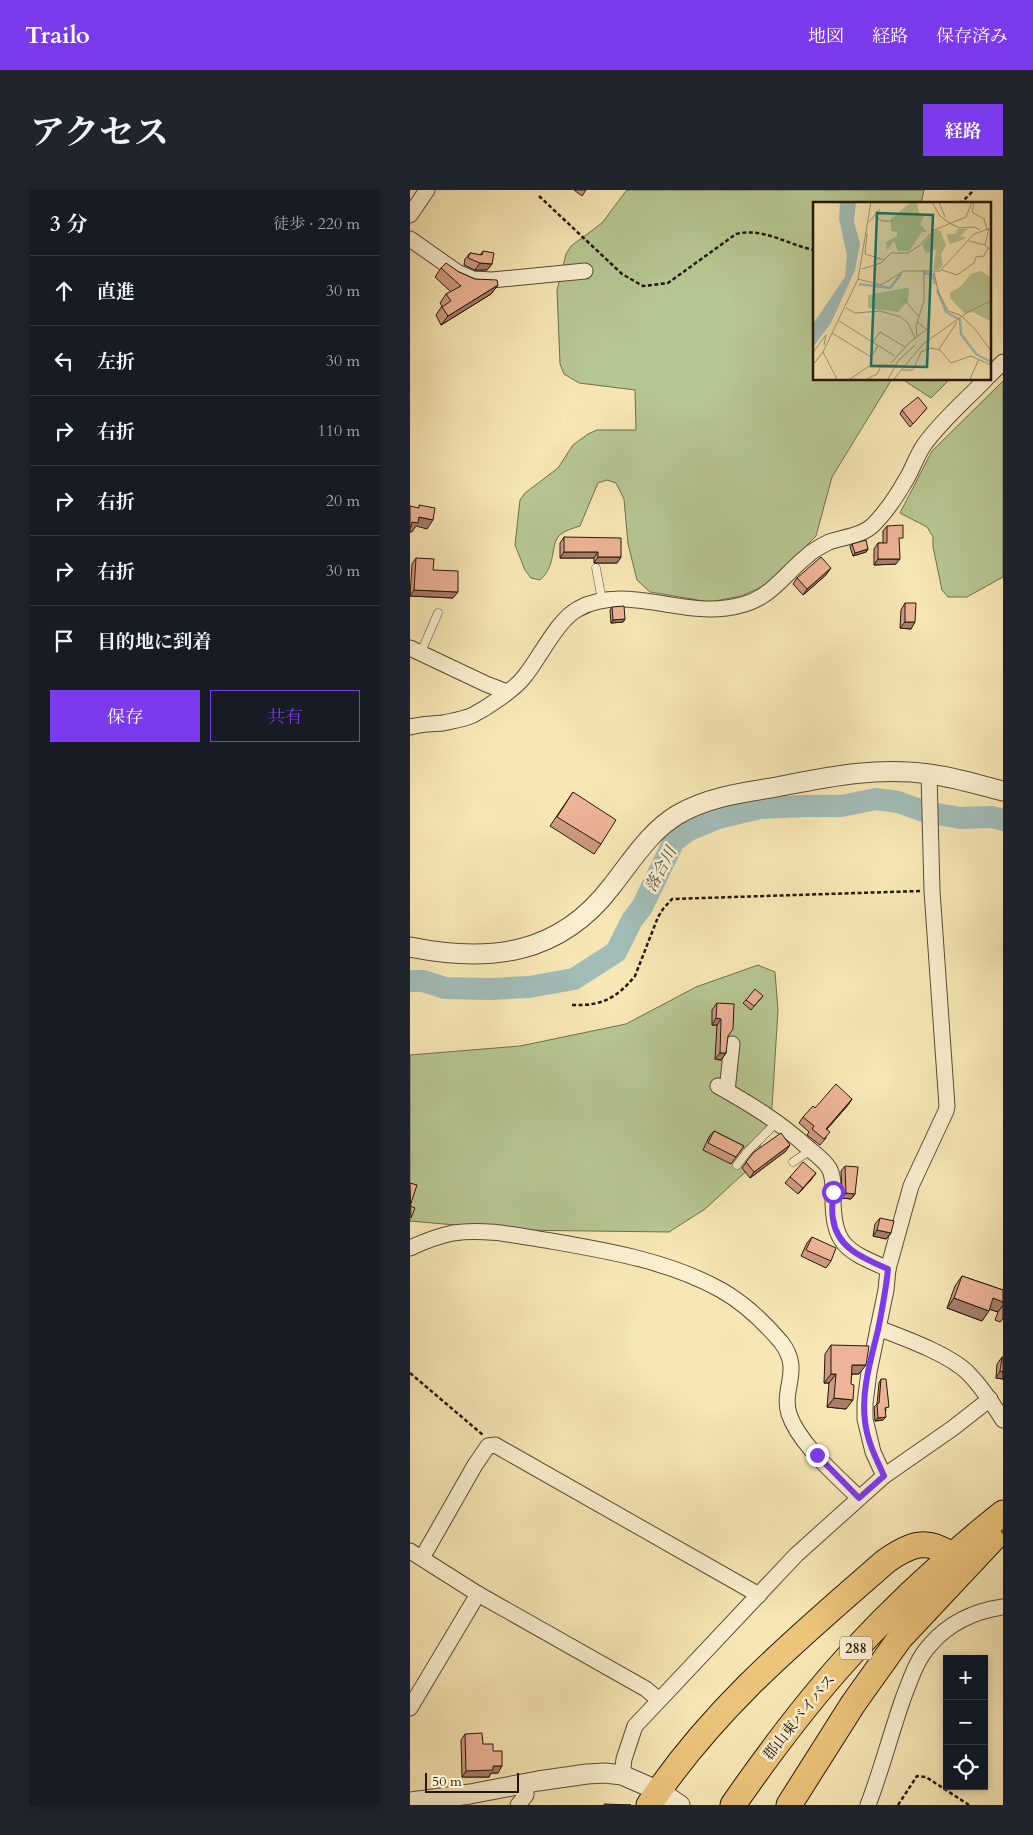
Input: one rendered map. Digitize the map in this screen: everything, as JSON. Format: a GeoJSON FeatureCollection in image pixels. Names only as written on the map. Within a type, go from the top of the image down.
{"type":"FeatureCollection","features":[{"type":"Feature","properties":{"kind":"highway","name":"郡山東バイパス"},"geometry":{"type":"LineString","coordinates":[[733,1805],[802,1710],[850,1655],[952,1555],[1003,1513]]}},
{"type":"Feature","properties":{"kind":"highway"},"geometry":{"type":"LineString","coordinates":[[788,1805],[853,1704],[900,1638],[952,1581],[1003,1530]]}},
{"type":"Feature","properties":{"kind":"highway"},"geometry":{"type":"LineString","coordinates":[[654,1798],[689,1751],[745,1687],[886,1561],[908,1547],[923,1545],[937,1546],[952,1555]]}},
{"type":"Feature","properties":{"kind":"street"},"geometry":{"type":"LineString","coordinates":[[410,215],[426,190]]}},
{"type":"Feature","properties":{"kind":"street"},"geometry":{"type":"LineString","coordinates":[[410,239],[457,272],[474,279],[492,280],[585,272]]}},
{"type":"Feature","properties":{"kind":"street"},"geometry":{"type":"LineString","coordinates":[[990,375],[1003,362]]}},
{"type":"Feature","properties":{"kind":"street"},"geometry":{"type":"LineString","coordinates":[[410,727],[422,723],[443,723],[471,716],[507,692],[523,679],[564,620],[576,609],[602,600],[645,601],[690,609],[708,610],[728,608],[752,602],[765,595],[778,586],[817,548],[873,526],[890,506],[924,446],[944,421],[985,380]]}},
{"type":"Feature","properties":{"kind":"street"},"geometry":{"type":"LineString","coordinates":[[416,650],[486,684],[507,692]]}},
{"type":"Feature","properties":{"kind":"street"},"geometry":{"type":"LineString","coordinates":[[410,948],[466,955],[488,954],[530,947],[551,939],[569,928],[600,902],[640,848],[662,827],[677,815],[717,798],[843,775],[885,772],[929,774],[1003,791]]}},
{"type":"Feature","properties":{"kind":"street"},"geometry":{"type":"LineString","coordinates":[[884,1476],[872,1452],[865,1419],[869,1372],[888,1269],[911,1186],[946,1112],[947,1106],[932,891],[929,774]]}},
{"type":"Feature","properties":{"kind":"street"},"geometry":{"type":"LineString","coordinates":[[732,1044],[723,1088],[777,1122],[828,1167],[832,1176],[832,1219],[841,1239],[856,1254],[888,1269]]}},
{"type":"Feature","properties":{"kind":"street"},"geometry":{"type":"LineString","coordinates":[[410,1248],[453,1233],[487,1232],[522,1236],[618,1253],[654,1263],[721,1290],[740,1302],[756,1316],[785,1348],[789,1355],[792,1378],[788,1399],[788,1412],[795,1428],[817,1455],[859,1498]]}},
{"type":"Feature","properties":{"kind":"street"},"geometry":{"type":"LineString","coordinates":[[878,1328],[913,1342],[968,1372],[990,1399],[1003,1420]]}},
{"type":"Feature","properties":{"kind":"street"},"geometry":{"type":"LineString","coordinates":[[622,1775],[624,1759],[635,1726],[796,1555],[884,1476],[953,1428],[990,1399]]}},
{"type":"Feature","properties":{"kind":"street"},"geometry":{"type":"LineString","coordinates":[[659,1700],[646,1689],[478,1594],[416,1555],[488,1446],[495,1445],[759,1595]]}},
{"type":"Feature","properties":{"kind":"street"},"geometry":{"type":"LineString","coordinates":[[410,1708],[478,1594]]}},
{"type":"Feature","properties":{"kind":"street"},"geometry":{"type":"LineString","coordinates":[[868,1805],[911,1676],[929,1646],[945,1630],[967,1617],[984,1610],[1003,1607]]}},
{"type":"Feature","properties":{"kind":"street"},"geometry":{"type":"LineString","coordinates":[[410,1802],[470,1794],[526,1783],[605,1773],[622,1775],[654,1798],[680,1805]]}},
{"type":"Feature","properties":{"kind":"street"},"geometry":{"type":"LineString","coordinates":[[518,1805],[526,1795],[526,1783]]}},
{"type":"Feature","properties":{"kind":"lane"},"geometry":{"type":"LineString","coordinates":[[596,568],[602,600]]}},
{"type":"Feature","properties":{"kind":"lane"},"geometry":{"type":"LineString","coordinates":[[416,650],[438,613]]}},
{"type":"Feature","properties":{"kind":"lane"},"geometry":{"type":"LineString","coordinates":[[737,1165],[746,1152],[777,1122]]}},
{"type":"Feature","properties":{"kind":"lane"},"geometry":{"type":"LineString","coordinates":[[793,1162],[810,1150]]}},
{"type":"Feature","properties":{"kind":"path"},"geometry":{"type":"LineString","coordinates":[[962,202],[974,190]]}},
{"type":"Feature","properties":{"kind":"path"},"geometry":{"type":"LineString","coordinates":[[539,196],[622,274],[644,286],[668,283],[736,234],[742,232],[754,232],[813,250]]}},
{"type":"Feature","properties":{"kind":"path"},"geometry":{"type":"LineString","coordinates":[[572,1005],[591,1006],[616,995],[628,985],[635,976],[658,917],[672,899],[932,891]]}},
{"type":"Feature","properties":{"kind":"path"},"geometry":{"type":"LineString","coordinates":[[410,1373],[495,1445]]}},
{"type":"Feature","properties":{"kind":"path"},"geometry":{"type":"LineString","coordinates":[[898,1805],[917,1776],[926,1777],[969,1805]]}},
{"type":"Feature","properties":{"kind":"green space"},"geometry":{"type":"Polygon","coordinates":[[[924,190],[921,202],[813,202],[813,380],[891,380],[832,477],[816,536],[769,584],[741,596],[710,602],[650,592],[637,580],[628,544],[624,499],[616,483],[607,480],[598,483],[580,526],[565,531],[557,538],[549,567],[546,574],[540,580],[531,578],[525,570],[515,545],[520,500],[525,493],[558,468],[573,445],[597,430],[636,430],[635,390],[579,383],[564,374],[560,364],[557,290],[566,254],[571,246],[602,223],[626,191],[924,190]]]}},
{"type":"Feature","properties":{"kind":"green space"},"geometry":{"type":"Polygon","coordinates":[[[904,380],[949,380],[931,398],[904,380]]]}},
{"type":"Feature","properties":{"kind":"green space"},"geometry":{"type":"Polygon","coordinates":[[[1003,381],[1003,577],[967,597],[948,597],[942,590],[933,547],[933,537],[927,527],[900,513],[932,451],[1003,381]]]}},
{"type":"Feature","properties":{"kind":"green space"},"geometry":{"type":"Polygon","coordinates":[[[758,965],[775,972],[778,1010],[772,1107],[755,1163],[705,1209],[669,1232],[512,1230],[410,1221],[410,1055],[520,1046],[626,1024],[696,987],[758,965]]]}},
{"type":"Feature","properties":{"kind":"building"},"geometry":{"type":"Polygon","coordinates":[[[483,251],[494,253],[492,264],[480,263],[468,258],[470,253],[482,255],[483,251]]]}},
{"type":"Feature","properties":{"kind":"building"},"geometry":{"type":"Polygon","coordinates":[[[446,263],[459,272],[475,279],[497,280],[498,285],[448,316],[442,307],[451,301],[446,294],[461,286],[441,268],[446,263]]]}},
{"type":"Feature","properties":{"kind":"building"},"geometry":{"type":"Polygon","coordinates":[[[918,397],[927,408],[913,424],[902,410],[918,397]]]}},
{"type":"Feature","properties":{"kind":"building"},"geometry":{"type":"Polygon","coordinates":[[[419,505],[435,508],[433,520],[419,517],[418,523],[412,522],[410,527],[410,506],[419,508],[419,505]]]}},
{"type":"Feature","properties":{"kind":"building"},"geometry":{"type":"Polygon","coordinates":[[[903,525],[903,538],[899,538],[900,559],[878,559],[878,543],[887,543],[887,526],[903,525]]]}},
{"type":"Feature","properties":{"kind":"building"},"geometry":{"type":"Polygon","coordinates":[[[564,537],[621,538],[621,557],[598,557],[598,552],[564,552],[564,537]]]}},
{"type":"Feature","properties":{"kind":"building"},"geometry":{"type":"Polygon","coordinates":[[[866,540],[868,549],[855,553],[852,544],[866,540]]]}},
{"type":"Feature","properties":{"kind":"building"},"geometry":{"type":"Polygon","coordinates":[[[821,557],[831,568],[807,589],[797,578],[821,557]]]}},
{"type":"Feature","properties":{"kind":"building"},"geometry":{"type":"Polygon","coordinates":[[[416,558],[434,559],[433,570],[458,571],[458,592],[414,590],[416,558]]]}},
{"type":"Feature","properties":{"kind":"building"},"geometry":{"type":"Polygon","coordinates":[[[905,603],[916,603],[915,622],[905,622],[905,603]]]}},
{"type":"Feature","properties":{"kind":"building"},"geometry":{"type":"Polygon","coordinates":[[[624,606],[625,619],[613,620],[612,607],[624,606]]]}},
{"type":"Feature","properties":{"kind":"building"},"geometry":{"type":"Polygon","coordinates":[[[573,792],[616,820],[601,844],[557,817],[573,792]]]}},
{"type":"Feature","properties":{"kind":"building"},"geometry":{"type":"Polygon","coordinates":[[[755,989],[763,996],[754,1006],[746,1000],[755,989]]]}},
{"type":"Feature","properties":{"kind":"building"},"geometry":{"type":"Polygon","coordinates":[[[717,1003],[734,1004],[733,1029],[728,1036],[726,1053],[720,1053],[721,1019],[716,1018],[717,1003]]]}},
{"type":"Feature","properties":{"kind":"building"},"geometry":{"type":"Polygon","coordinates":[[[836,1084],[852,1099],[826,1129],[830,1132],[824,1139],[812,1129],[814,1126],[803,1117],[813,1106],[815,1108],[836,1084]]]}},
{"type":"Feature","properties":{"kind":"building"},"geometry":{"type":"Polygon","coordinates":[[[714,1131],[744,1146],[736,1157],[708,1143],[714,1131]]]}},
{"type":"Feature","properties":{"kind":"building"},"geometry":{"type":"Polygon","coordinates":[[[781,1133],[790,1145],[754,1172],[746,1162],[754,1152],[781,1133]]]}},
{"type":"Feature","properties":{"kind":"building"},"geometry":{"type":"Polygon","coordinates":[[[803,1162],[816,1173],[803,1188],[790,1177],[803,1162]]]}},
{"type":"Feature","properties":{"kind":"building"},"geometry":{"type":"Polygon","coordinates":[[[845,1166],[858,1167],[855,1194],[846,1193],[845,1166]]]}},
{"type":"Feature","properties":{"kind":"building"},"geometry":{"type":"Polygon","coordinates":[[[410,1183],[417,1185],[411,1204],[410,1183]]]}},
{"type":"Feature","properties":{"kind":"building"},"geometry":{"type":"Polygon","coordinates":[[[411,1206],[415,1208],[411,1218],[411,1206]]]}},
{"type":"Feature","properties":{"kind":"building"},"geometry":{"type":"Polygon","coordinates":[[[880,1218],[894,1221],[891,1233],[877,1230],[880,1218]]]}},
{"type":"Feature","properties":{"kind":"building"},"geometry":{"type":"Polygon","coordinates":[[[812,1237],[836,1248],[831,1261],[806,1250],[812,1237]]]}},
{"type":"Feature","properties":{"kind":"building"},"geometry":{"type":"Polygon","coordinates":[[[962,1276],[1003,1290],[1003,1302],[993,1298],[989,1311],[954,1298],[962,1276]]]}},
{"type":"Feature","properties":{"kind":"building"},"geometry":{"type":"Polygon","coordinates":[[[831,1345],[869,1346],[866,1365],[852,1365],[851,1384],[854,1385],[853,1400],[834,1398],[836,1374],[831,1374],[831,1345]]]}},
{"type":"Feature","properties":{"kind":"building"},"geometry":{"type":"Polygon","coordinates":[[[1003,1357],[1003,1372],[1000,1371],[1003,1357]]]}},
{"type":"Feature","properties":{"kind":"building"},"geometry":{"type":"Polygon","coordinates":[[[881,1379],[886,1379],[889,1407],[885,1408],[886,1417],[878,1418],[877,1404],[879,1403],[881,1379]]]}},
{"type":"Feature","properties":{"kind":"building"},"geometry":{"type":"Polygon","coordinates":[[[482,1733],[483,1744],[493,1744],[493,1751],[502,1751],[502,1766],[493,1766],[493,1770],[466,1771],[465,1734],[482,1733]]]}},
{"type":"Feature","properties":{"kind":"waterway","name":"落合川"},"geometry":{"type":"LineString","coordinates":[[410,981],[423,981],[445,988],[490,989],[529,987],[574,979],[616,952],[632,920],[642,907],[674,841],[689,830],[718,818],[760,808],[841,806],[876,799],[898,802],[926,812],[960,818],[992,817],[1003,820]]}},
{"type":"Feature","properties":{"kind":"route"},"geometry":{"type":"LineString","coordinates":[[817,1455],[859,1498],[884,1476],[872,1452],[866,1431],[865,1403],[869,1372],[886,1290],[888,1269],[856,1254],[841,1239],[832,1219],[833,1192]]}}]}
